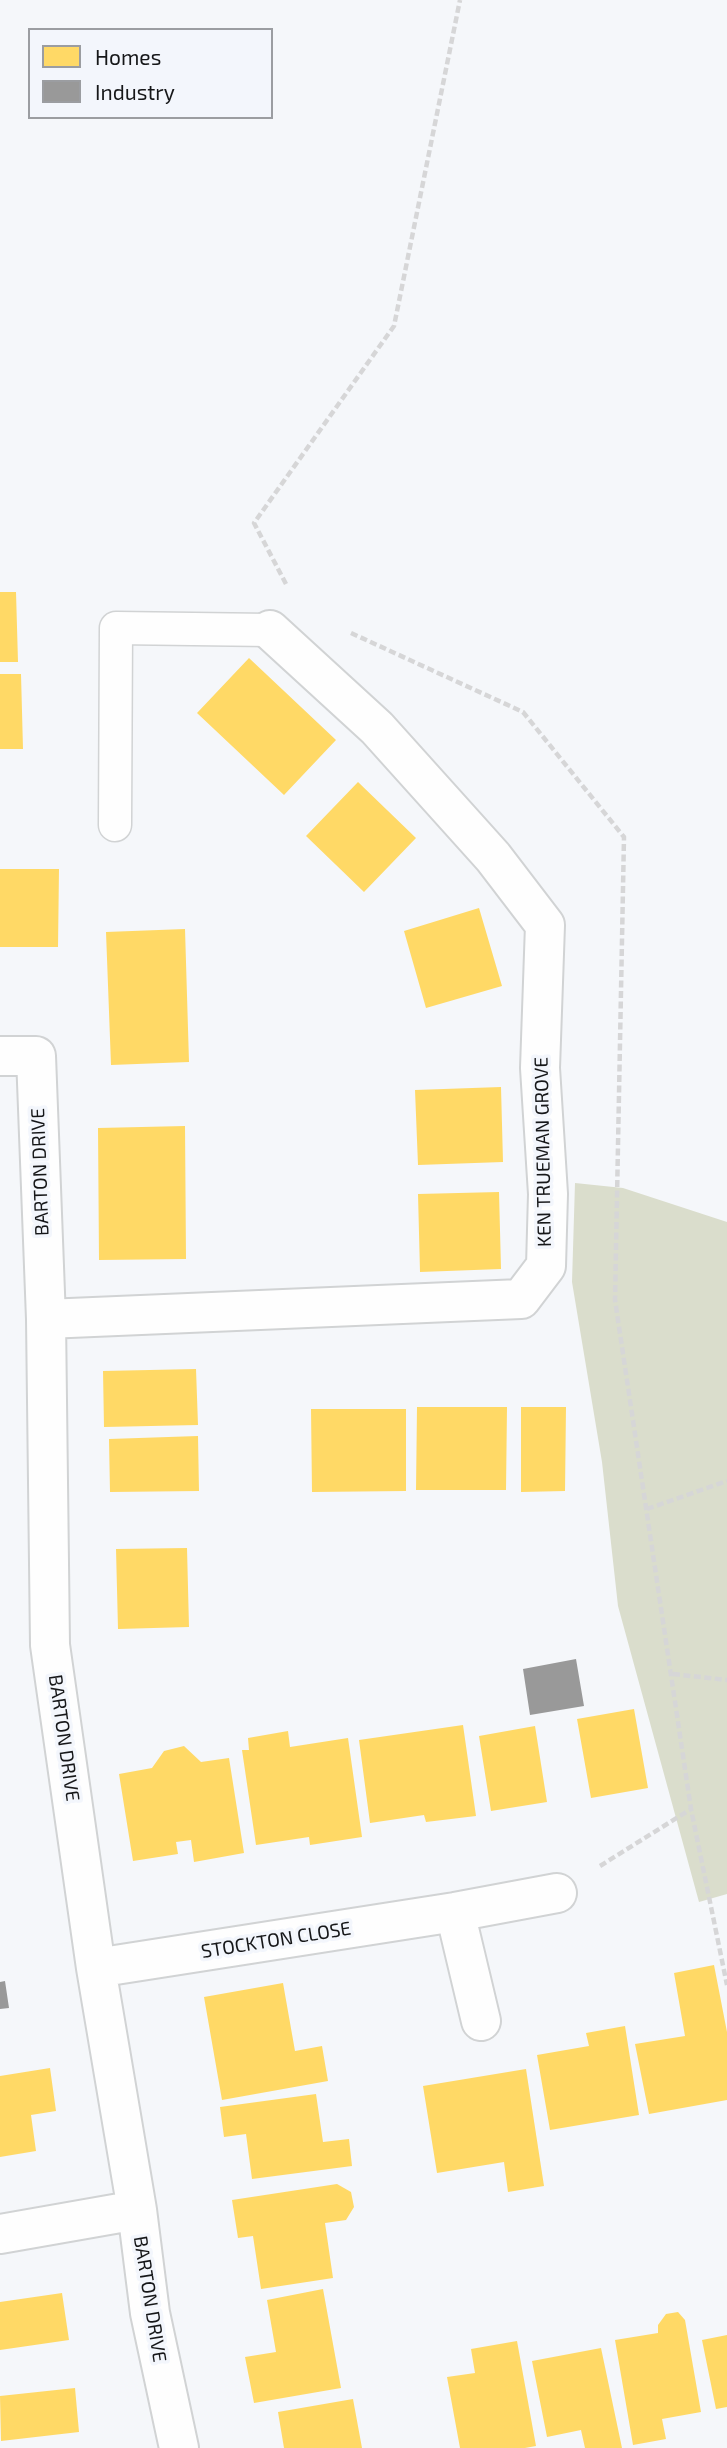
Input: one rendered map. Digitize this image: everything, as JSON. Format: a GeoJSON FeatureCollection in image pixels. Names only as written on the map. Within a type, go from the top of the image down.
{"type":"FeatureCollection","features":[{"type":"Feature","properties":{"kind":"street","name":"KEN TRUEMAN GROVE"},"geometry":{"type":"LineString","coordinates":[[46,1319],[521,1299],[545,1266],[548,1195],[540,1068],[545,925],[493,857],[377,728],[270,630]]}},
{"type":"Feature","properties":{"kind":"street","name":"BARTON DRIVE"},"geometry":{"type":"LineString","coordinates":[[0,1056],[36,1056],[46,1319],[50,1645],[96,1968],[137,2210],[150,2312],[179,2448]]}},
{"type":"Feature","properties":{"kind":"street","name":"STOCKTON CLOSE"},"geometry":{"type":"LineString","coordinates":[[96,1968],[455,1912],[557,1893]]}},
{"type":"Feature","properties":{"kind":"street"},"geometry":{"type":"LineString","coordinates":[[455,1912],[481,2021]]}},
{"type":"Feature","properties":{"kind":"street"},"geometry":{"type":"LineString","coordinates":[[0,2234],[137,2210]]}},
{"type":"Feature","properties":{"kind":"lane"},"geometry":{"type":"LineString","coordinates":[[115,825],[116,628],[270,630]]}},
{"type":"Feature","properties":{"kind":"path"},"geometry":{"type":"LineString","coordinates":[[647,1509],[727,1481]]}},
{"type":"Feature","properties":{"kind":"path"},"geometry":{"type":"LineString","coordinates":[[673,1674],[727,1680]]}},
{"type":"Feature","properties":{"kind":"path"},"geometry":{"type":"LineString","coordinates":[[557,1893],[691,1809]]}},
{"type":"Feature","properties":{"kind":"green space"},"geometry":{"type":"Polygon","coordinates":[[[575,1183],[623,1188],[727,1222],[727,1894],[699,1902],[618,1606],[602,1462],[572,1282],[575,1183]]]}},
{"type":"Feature","properties":{"kind":"building: Homes"},"geometry":{"type":"Polygon","coordinates":[[[0,592],[16,592],[18,662],[0,662],[0,592]]]}},
{"type":"Feature","properties":{"kind":"building: Homes"},"geometry":{"type":"Polygon","coordinates":[[[249,658],[336,740],[284,795],[197,713],[249,658]]]}},
{"type":"Feature","properties":{"kind":"building: Homes"},"geometry":{"type":"Polygon","coordinates":[[[0,674],[21,674],[23,749],[0,749],[0,674]]]}},
{"type":"Feature","properties":{"kind":"building: Homes"},"geometry":{"type":"Polygon","coordinates":[[[358,782],[416,838],[364,892],[306,836],[358,782]]]}},
{"type":"Feature","properties":{"kind":"building: Homes"},"geometry":{"type":"Polygon","coordinates":[[[0,869],[59,869],[58,947],[0,947],[0,869]]]}},
{"type":"Feature","properties":{"kind":"building: Homes"},"geometry":{"type":"Polygon","coordinates":[[[479,908],[502,986],[426,1008],[404,931],[479,908]]]}},
{"type":"Feature","properties":{"kind":"building: Homes"},"geometry":{"type":"Polygon","coordinates":[[[185,929],[189,1062],[111,1065],[106,932],[185,929]]]}},
{"type":"Feature","properties":{"kind":"building: Homes"},"geometry":{"type":"Polygon","coordinates":[[[501,1087],[503,1162],[418,1165],[415,1090],[501,1087]]]}},
{"type":"Feature","properties":{"kind":"building: Homes"},"geometry":{"type":"Polygon","coordinates":[[[185,1126],[186,1259],[99,1260],[98,1128],[185,1126]]]}},
{"type":"Feature","properties":{"kind":"building: Homes"},"geometry":{"type":"Polygon","coordinates":[[[499,1192],[501,1269],[420,1272],[418,1194],[499,1192]]]}},
{"type":"Feature","properties":{"kind":"building: Homes"},"geometry":{"type":"Polygon","coordinates":[[[196,1369],[198,1425],[104,1427],[103,1371],[196,1369]]]}},
{"type":"Feature","properties":{"kind":"building: Homes"},"geometry":{"type":"Polygon","coordinates":[[[417,1407],[507,1407],[506,1490],[416,1490],[417,1407]]]}},
{"type":"Feature","properties":{"kind":"building: Homes"},"geometry":{"type":"Polygon","coordinates":[[[521,1407],[566,1407],[565,1491],[521,1492],[521,1407]]]}},
{"type":"Feature","properties":{"kind":"building: Homes"},"geometry":{"type":"Polygon","coordinates":[[[311,1409],[406,1409],[406,1491],[312,1492],[311,1409]]]}},
{"type":"Feature","properties":{"kind":"building: Homes"},"geometry":{"type":"Polygon","coordinates":[[[198,1436],[199,1491],[110,1492],[109,1439],[198,1436]]]}},
{"type":"Feature","properties":{"kind":"building: Homes"},"geometry":{"type":"Polygon","coordinates":[[[187,1548],[189,1627],[118,1629],[116,1549],[187,1548]]]}},
{"type":"Feature","properties":{"kind":"building: Homes"},"geometry":{"type":"Polygon","coordinates":[[[634,1709],[648,1788],[591,1798],[577,1719],[634,1709]]]}},
{"type":"Feature","properties":{"kind":"building: Homes"},"geometry":{"type":"Polygon","coordinates":[[[463,1725],[476,1816],[426,1822],[424,1815],[370,1823],[359,1740],[463,1725]]]}},
{"type":"Feature","properties":{"kind":"building: Homes"},"geometry":{"type":"Polygon","coordinates":[[[535,1726],[547,1802],[491,1811],[479,1736],[535,1726]]]}},
{"type":"Feature","properties":{"kind":"building: Homes"},"geometry":{"type":"Polygon","coordinates":[[[288,1731],[290,1747],[348,1738],[362,1837],[310,1845],[309,1837],[256,1845],[242,1750],[249,1750],[248,1738],[288,1731]]]}},
{"type":"Feature","properties":{"kind":"building: Homes"},"geometry":{"type":"Polygon","coordinates":[[[184,1746],[201,1762],[229,1758],[244,1853],[194,1862],[191,1840],[176,1842],[178,1854],[133,1861],[119,1774],[152,1768],[164,1751],[184,1746]]]}},
{"type":"Feature","properties":{"kind":"building: Homes"},"geometry":{"type":"Polygon","coordinates":[[[714,1965],[727,2032],[727,2100],[649,2114],[635,2044],[685,2036],[674,1973],[714,1965]]]}},
{"type":"Feature","properties":{"kind":"building: Homes"},"geometry":{"type":"Polygon","coordinates":[[[283,1983],[295,2051],[322,2046],[328,2081],[222,2100],[204,1997],[283,1983]]]}},
{"type":"Feature","properties":{"kind":"building: Homes"},"geometry":{"type":"Polygon","coordinates":[[[625,2026],[639,2115],[550,2130],[537,2055],[589,2046],[586,2033],[625,2026]]]}},
{"type":"Feature","properties":{"kind":"building: Homes"},"geometry":{"type":"Polygon","coordinates":[[[50,2068],[56,2111],[31,2115],[36,2151],[0,2157],[0,2076],[50,2068]]]}},
{"type":"Feature","properties":{"kind":"building: Homes"},"geometry":{"type":"Polygon","coordinates":[[[526,2069],[544,2186],[508,2192],[504,2162],[437,2173],[423,2086],[526,2069]]]}},
{"type":"Feature","properties":{"kind":"building: Homes"},"geometry":{"type":"Polygon","coordinates":[[[316,2094],[323,2142],[349,2139],[352,2166],[252,2179],[246,2134],[224,2137],[220,2107],[316,2094]]]}},
{"type":"Feature","properties":{"kind":"building: Homes"},"geometry":{"type":"Polygon","coordinates":[[[337,2184],[351,2192],[354,2207],[346,2220],[325,2223],[333,2278],[261,2289],[253,2236],[238,2238],[232,2200],[337,2184]]]}},
{"type":"Feature","properties":{"kind":"building: Homes"},"geometry":{"type":"Polygon","coordinates":[[[323,2289],[341,2388],[254,2403],[245,2357],[276,2352],[267,2300],[323,2289]]]}},
{"type":"Feature","properties":{"kind":"building: Homes"},"geometry":{"type":"Polygon","coordinates":[[[62,2293],[69,2340],[0,2350],[0,2302],[62,2293]]]}},
{"type":"Feature","properties":{"kind":"building: Homes"},"geometry":{"type":"Polygon","coordinates":[[[678,2312],[685,2320],[701,2412],[662,2419],[666,2439],[633,2445],[615,2340],[658,2333],[658,2325],[666,2314],[678,2312]]]}},
{"type":"Feature","properties":{"kind":"building: Homes"},"geometry":{"type":"Polygon","coordinates":[[[727,2335],[727,2407],[716,2409],[702,2340],[727,2335]]]}},
{"type":"Feature","properties":{"kind":"building: Homes"},"geometry":{"type":"Polygon","coordinates":[[[517,2341],[536,2446],[460,2448],[447,2377],[475,2373],[471,2349],[517,2341]]]}},
{"type":"Feature","properties":{"kind":"building: Homes"},"geometry":{"type":"Polygon","coordinates":[[[601,2348],[622,2448],[585,2448],[581,2430],[547,2437],[532,2361],[601,2348]]]}},
{"type":"Feature","properties":{"kind":"building: Homes"},"geometry":{"type":"Polygon","coordinates":[[[75,2388],[79,2432],[1,2441],[0,2396],[75,2388]]]}},
{"type":"Feature","properties":{"kind":"building: Homes"},"geometry":{"type":"Polygon","coordinates":[[[353,2399],[362,2448],[284,2448],[278,2412],[353,2399]]]}},
{"type":"Feature","properties":{"kind":"building: Industry"},"geometry":{"type":"Polygon","coordinates":[[[576,1659],[584,1706],[530,1715],[523,1669],[576,1659]]]}},
{"type":"Feature","properties":{"kind":"building: Industry"},"geometry":{"type":"Polygon","coordinates":[[[5,1981],[9,2008],[0,2009],[0,1982],[5,1981]]]}}]}
